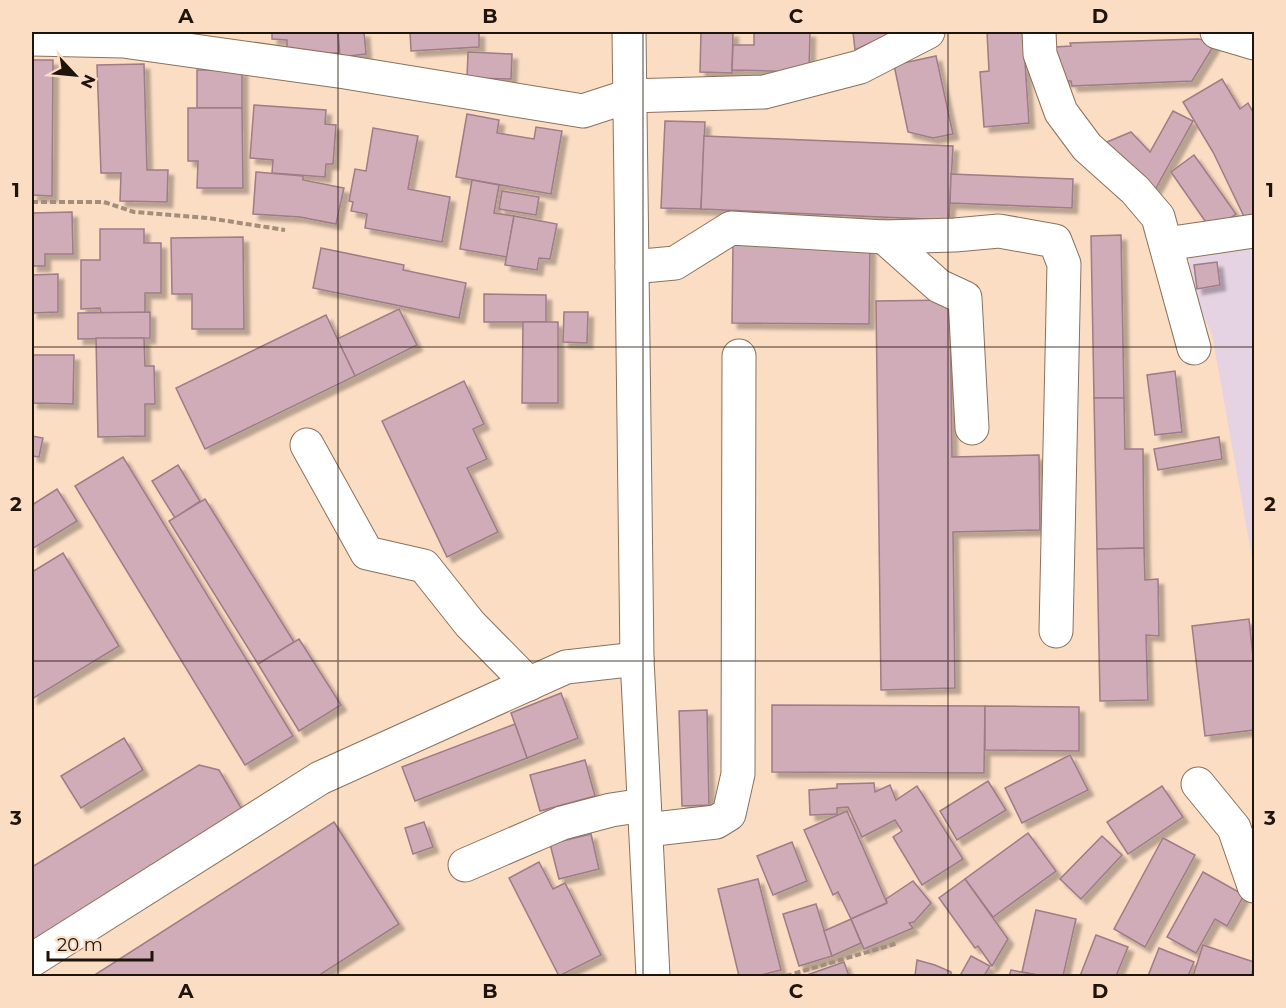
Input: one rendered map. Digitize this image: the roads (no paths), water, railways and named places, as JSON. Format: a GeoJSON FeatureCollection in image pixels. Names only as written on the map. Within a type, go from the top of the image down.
{"type":"FeatureCollection","features":[{"type":"Feature","properties":{"kind":"street"},"geometry":{"type":"LineString","coordinates":[[629,32],[637,659],[653,976]]}},
{"type":"Feature","properties":{"kind":"street"},"geometry":{"type":"LineString","coordinates":[[32,39],[123,41],[345,72],[583,111],[630,96],[764,92],[860,67],[928,32]]}},
{"type":"Feature","properties":{"kind":"street"},"geometry":{"type":"LineString","coordinates":[[1039,32],[1040,54],[1061,112],[1087,147],[1135,190],[1158,217],[1194,348]]}},
{"type":"Feature","properties":{"kind":"street"},"geometry":{"type":"LineString","coordinates":[[1217,32],[1254,43]]}},
{"type":"Feature","properties":{"kind":"street"},"geometry":{"type":"LineString","coordinates":[[632,267],[675,263],[731,228],[884,237],[999,231],[1055,241],[1064,264],[1056,631]]}},
{"type":"Feature","properties":{"kind":"street"},"geometry":{"type":"LineString","coordinates":[[1166,244],[1254,231]]}},
{"type":"Feature","properties":{"kind":"street"},"geometry":{"type":"LineString","coordinates":[[884,237],[939,286],[965,298],[972,428]]}},
{"type":"Feature","properties":{"kind":"street"},"geometry":{"type":"LineString","coordinates":[[465,866],[562,823],[611,810],[645,818],[716,822],[729,814],[738,774],[740,356]]}},
{"type":"Feature","properties":{"kind":"street"},"geometry":{"type":"LineString","coordinates":[[307,445],[367,553],[424,566],[470,624],[529,684]]}},
{"type":"Feature","properties":{"kind":"street"},"geometry":{"type":"LineString","coordinates":[[32,960],[320,778],[566,668],[637,659]]}},
{"type":"Feature","properties":{"kind":"street"},"geometry":{"type":"LineString","coordinates":[[1198,784],[1234,828],[1254,886]]}}]}
